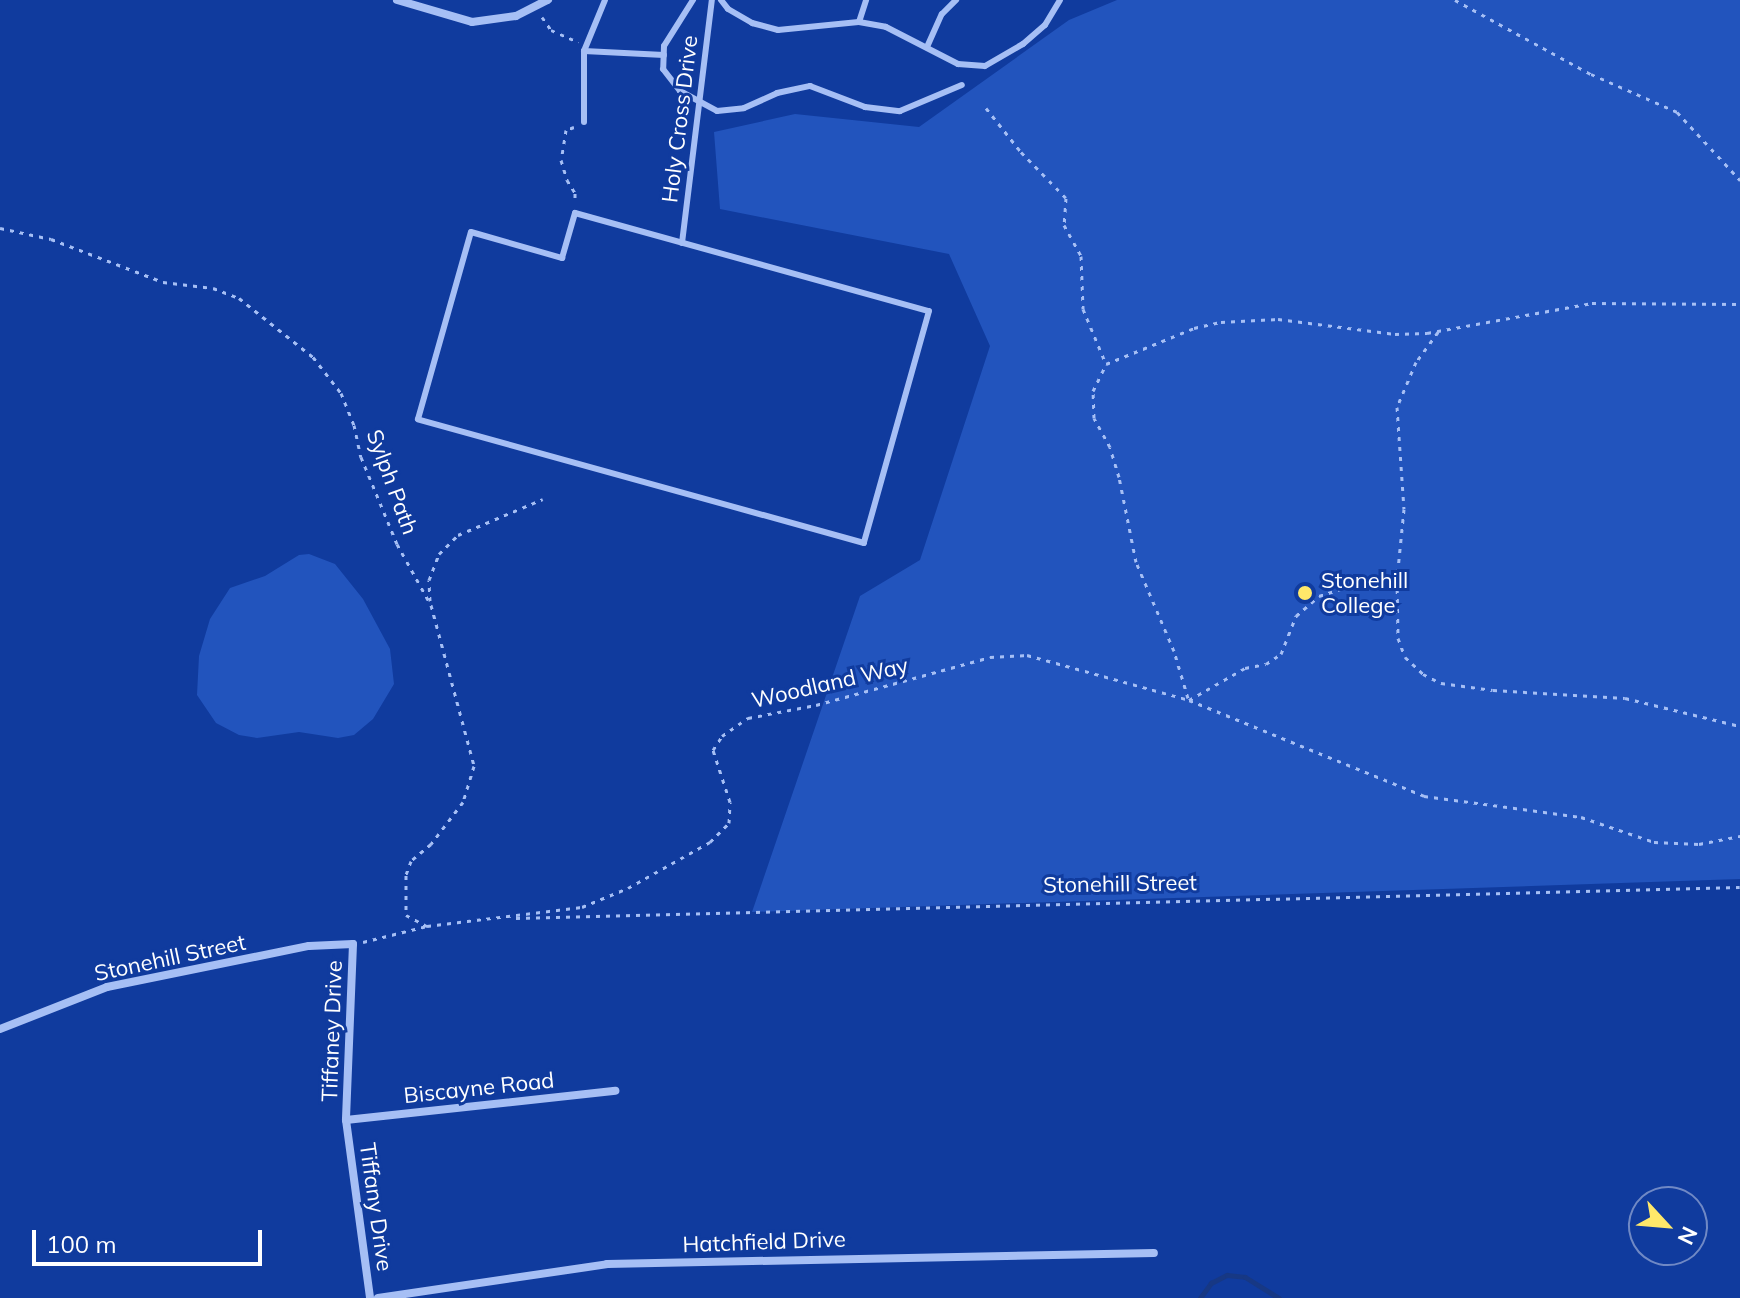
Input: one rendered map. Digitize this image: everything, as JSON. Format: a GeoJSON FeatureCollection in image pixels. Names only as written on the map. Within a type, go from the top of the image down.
{"type":"FeatureCollection","features":[{"type":"Feature","properties":{"kind":"street"},"geometry":{"type":"LineString","coordinates":[[397,0],[472,22],[516,16],[548,0]]}},
{"type":"Feature","properties":{"kind":"street","name":"Stonehill Street"},"geometry":{"type":"LineString","coordinates":[[0,1029],[107,987],[309,946],[353,944]]}},
{"type":"Feature","properties":{"kind":"street","name":"Tiffaney Drive"},"geometry":{"type":"LineString","coordinates":[[346,1120],[353,944]]}},
{"type":"Feature","properties":{"kind":"street","name":"Biscayne Road"},"geometry":{"type":"LineString","coordinates":[[346,1120],[615,1091]]}},
{"type":"Feature","properties":{"kind":"street","name":"Tiffany Drive"},"geometry":{"type":"LineString","coordinates":[[346,1120],[370,1298]]}},
{"type":"Feature","properties":{"kind":"street","name":"Hatchfield Drive"},"geometry":{"type":"LineString","coordinates":[[378,1298],[607,1264],[1154,1253]]}},
{"type":"Feature","properties":{"kind":"lane"},"geometry":{"type":"LineString","coordinates":[[584,122],[585,48],[605,0]]}},
{"type":"Feature","properties":{"kind":"lane"},"geometry":{"type":"LineString","coordinates":[[693,0],[675,24],[664,55],[663,69],[670,82],[701,104],[730,112],[763,102],[777,93],[810,86],[865,107],[900,111],[962,85]]}},
{"type":"Feature","properties":{"kind":"lane","name":"Holy Cross Drive"},"geometry":{"type":"LineString","coordinates":[[682,243],[712,0]]}},
{"type":"Feature","properties":{"kind":"lane"},"geometry":{"type":"LineString","coordinates":[[721,0],[728,9],[752,23],[778,30],[859,22],[886,27],[958,64],[985,66],[1023,44],[1045,25],[1060,0]]}},
{"type":"Feature","properties":{"kind":"lane"},"geometry":{"type":"LineString","coordinates":[[859,22],[866,0]]}},
{"type":"Feature","properties":{"kind":"lane"},"geometry":{"type":"LineString","coordinates":[[927,47],[942,14],[956,0]]}},
{"type":"Feature","properties":{"kind":"lane"},"geometry":{"type":"LineString","coordinates":[[585,48],[664,55]]}},
{"type":"Feature","properties":{"kind":"lane"},"geometry":{"type":"LineString","coordinates":[[575,213],[682,243],[929,311],[864,543],[418,419],[471,232],[562,258],[575,213]]}},
{"type":"Feature","properties":{"kind":"path"},"geometry":{"type":"LineString","coordinates":[[1455,0],[1591,74],[1677,112],[1740,180]]}},
{"type":"Feature","properties":{"kind":"path"},"geometry":{"type":"LineString","coordinates":[[542,17],[561,37],[585,48]]}},
{"type":"Feature","properties":{"kind":"path"},"geometry":{"type":"LineString","coordinates":[[986,108],[1021,152],[1066,198],[1064,225],[1081,256],[1083,309],[1106,364]]}},
{"type":"Feature","properties":{"kind":"path"},"geometry":{"type":"LineString","coordinates":[[575,213],[575,193],[561,160],[566,130],[584,122]]}},
{"type":"Feature","properties":{"kind":"path","name":"Sylph Path"},"geometry":{"type":"LineString","coordinates":[[0,228],[51,239],[163,282],[213,288],[239,298],[313,357],[341,393],[361,457],[392,533],[431,605],[474,766],[463,802],[431,844],[411,861],[406,875],[406,915],[427,926]]}},
{"type":"Feature","properties":{"kind":"path"},"geometry":{"type":"LineString","coordinates":[[1189,700],[1174,651],[1136,562],[1110,447],[1094,418],[1093,391],[1106,364],[1194,328],[1221,322],[1278,319],[1395,334],[1438,332],[1592,303],[1740,304]]}},
{"type":"Feature","properties":{"kind":"path"},"geometry":{"type":"LineString","coordinates":[[1438,332],[1416,362],[1397,407],[1404,509],[1397,579],[1398,638],[1405,657],[1423,674],[1441,683],[1493,690],[1625,698],[1740,726]]}},
{"type":"Feature","properties":{"kind":"path"},"geometry":{"type":"LineString","coordinates":[[431,605],[429,580],[439,554],[458,535],[543,499]]}},
{"type":"Feature","properties":{"kind":"path"},"geometry":{"type":"LineString","coordinates":[[1189,700],[1245,668],[1266,664],[1281,654],[1296,616],[1319,596],[1356,584],[1397,579]]}},
{"type":"Feature","properties":{"kind":"path","name":"Woodland Way"},"geometry":{"type":"LineString","coordinates":[[501,918],[582,907],[628,888],[710,842],[729,823],[730,802],[713,750],[722,736],[748,718],[826,703],[990,657],[1027,655],[1189,700]]}},
{"type":"Feature","properties":{"kind":"path"},"geometry":{"type":"LineString","coordinates":[[1189,700],[1424,796],[1581,817],[1654,842],[1699,844],[1740,836]]}},
{"type":"Feature","properties":{"kind":"path","name":"Stonehill Street"},"geometry":{"type":"LineString","coordinates":[[501,918],[1740,887]]}},
{"type":"Feature","properties":{"kind":"path"},"geometry":{"type":"LineString","coordinates":[[353,944],[427,926],[501,918]]}},
{"type":"Feature","properties":{"kind":"shaded area"},"geometry":{"type":"Polygon","coordinates":[[[1117,0],[1740,0],[1740,879],[752,912],[860,596],[920,560],[990,346],[949,254],[720,209],[714,132],[795,114],[919,127],[1069,20],[1117,0]]]}},
{"type":"Feature","properties":{"kind":"shaded area"},"geometry":{"type":"Polygon","coordinates":[[[309,554],[335,564],[363,599],[390,649],[394,684],[373,719],[354,735],[338,738],[299,732],[257,738],[239,735],[216,723],[197,695],[199,656],[210,619],[230,588],[265,576],[299,555],[309,554]]]}},
{"type":"Feature","properties":{"kind":"waterway"},"geometry":{"type":"LineString","coordinates":[[1200,1298],[1211,1283],[1227,1275],[1245,1277],[1279,1298]]}},
{"type":"Feature","properties":{"kind":"place","name":"Stonehill College"},"geometry":{"type":"Point","coordinates":[1305,593]}}]}
